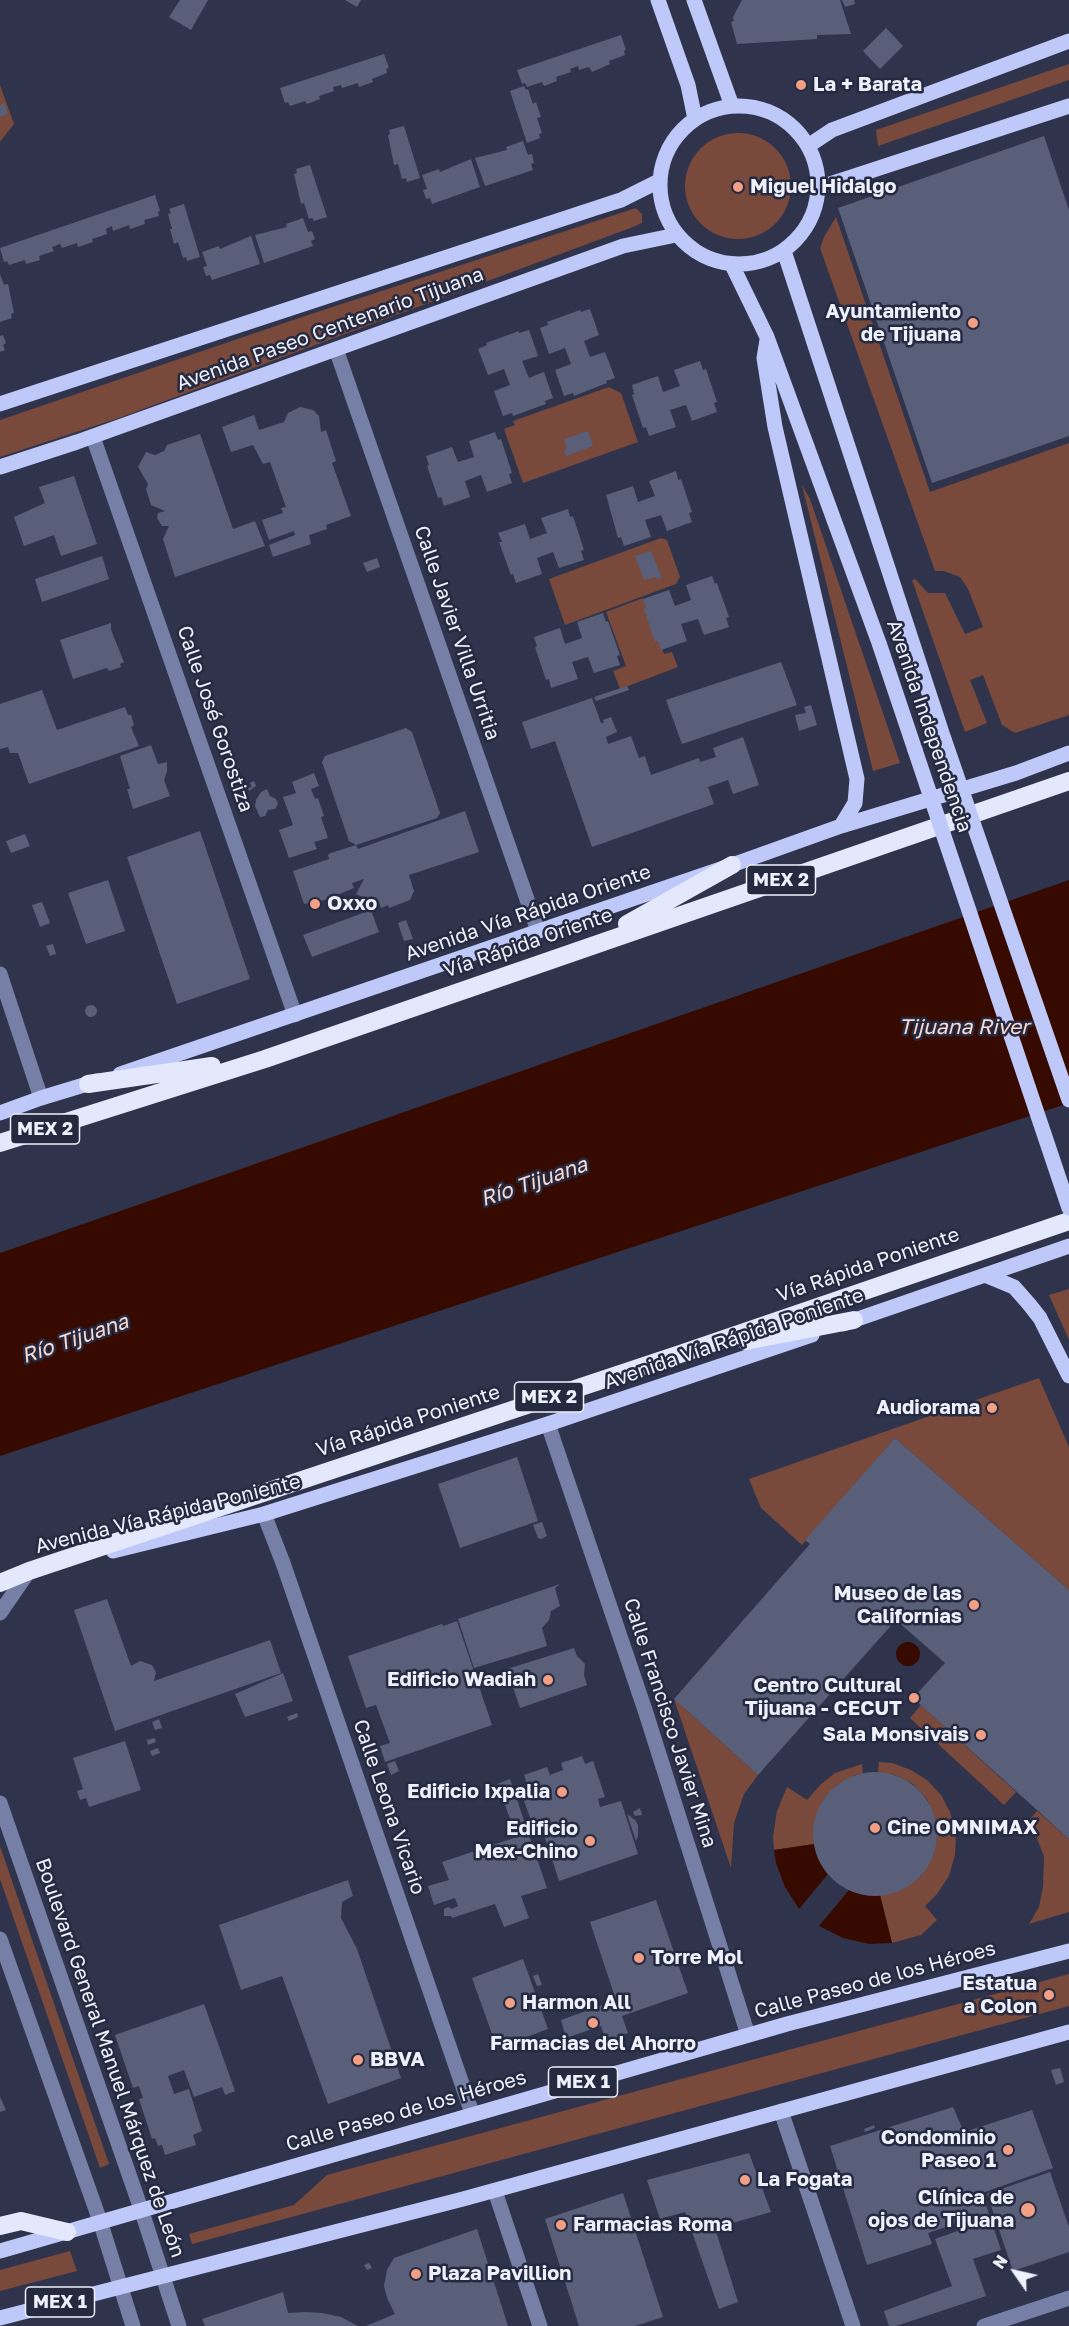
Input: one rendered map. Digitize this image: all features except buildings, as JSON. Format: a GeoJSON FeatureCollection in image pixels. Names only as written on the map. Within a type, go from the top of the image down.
{"type":"FeatureCollection","features":[{"type":"Feature","properties":{"kind":"highway","name":"Vía Rápida Oriente"},"geometry":{"type":"LineString","coordinates":[[0,1143],[265,1059],[1069,781]]}},
{"type":"Feature","properties":{"kind":"highway"},"geometry":{"type":"LineString","coordinates":[[586,947],[732,865]]}},
{"type":"Feature","properties":{"kind":"highway"},"geometry":{"type":"LineString","coordinates":[[88,1084],[265,1059]]}},
{"type":"Feature","properties":{"kind":"highway"},"geometry":{"type":"LineString","coordinates":[[0,1150],[90,1115]]}},
{"type":"Feature","properties":{"kind":"highway","name":"Vía Rápida Poniente"},"geometry":{"type":"LineString","coordinates":[[0,1583],[28,1571],[680,1354],[1069,1221]]}},
{"type":"Feature","properties":{"kind":"highway"},"geometry":{"type":"LineString","coordinates":[[680,1354],[854,1320]]}},
{"type":"Feature","properties":{"kind":"highway"},"geometry":{"type":"LineString","coordinates":[[0,1578],[28,1571]]}},
{"type":"Feature","properties":{"kind":"highway"},"geometry":{"type":"LineString","coordinates":[[0,2226],[21,2221],[67,2232]]}},
{"type":"Feature","properties":{"kind":"main road"},"geometry":{"type":"LineString","coordinates":[[658,0],[688,85],[695,119]]}},
{"type":"Feature","properties":{"kind":"main road"},"geometry":{"type":"LineString","coordinates":[[694,0],[732,106]]}},
{"type":"Feature","properties":{"kind":"main road"},"geometry":{"type":"LineString","coordinates":[[808,146],[832,130],[1069,41]]}},
{"type":"Feature","properties":{"kind":"main road"},"geometry":{"type":"LineString","coordinates":[[732,106],[755,107],[776,115],[794,128],[808,146],[815,161],[818,188],[813,215],[802,234],[784,251],[759,263],[732,265],[711,260],[691,250],[676,235],[663,210],[659,181],[662,163],[670,146],[681,131],[695,119],[713,110],[732,106]]}},
{"type":"Feature","properties":{"kind":"main road"},"geometry":{"type":"LineString","coordinates":[[818,188],[1069,106]]}},
{"type":"Feature","properties":{"kind":"main road","name":"Avenida Paseo Centenario Tijuana"},"geometry":{"type":"LineString","coordinates":[[0,404],[613,203],[659,181]]}},
{"type":"Feature","properties":{"kind":"main road","name":"Avenida Paseo Centenario Tijuana"},"geometry":{"type":"LineString","coordinates":[[0,467],[93,437],[623,246],[676,235]]}},
{"type":"Feature","properties":{"kind":"main road","name":"Avenida Independencia"},"geometry":{"type":"LineString","coordinates":[[784,251],[944,739],[1069,1100]]}},
{"type":"Feature","properties":{"kind":"main road","name":"Avenida Independencia"},"geometry":{"type":"LineString","coordinates":[[732,265],[767,337],[879,643],[1069,1208]]}},
{"type":"Feature","properties":{"kind":"main road"},"geometry":{"type":"LineString","coordinates":[[767,337],[764,358],[776,427],[857,779],[855,803],[841,825]]}},
{"type":"Feature","properties":{"kind":"main road","name":"Avenida Vía Rápida Oriente"},"geometry":{"type":"LineString","coordinates":[[0,1113],[295,1015],[732,865],[841,825],[1016,773],[1069,753]]}},
{"type":"Feature","properties":{"kind":"main road","name":"Avenida Vía Rápida Poniente"},"geometry":{"type":"LineString","coordinates":[[28,1571],[264,1514],[548,1424],[1069,1246]]}},
{"type":"Feature","properties":{"kind":"main road"},"geometry":{"type":"LineString","coordinates":[[985,1275],[1014,1287],[1029,1304],[1040,1318],[1069,1376]]}},
{"type":"Feature","properties":{"kind":"main road","name":"Calle Paseo de los Héroes"},"geometry":{"type":"LineString","coordinates":[[0,2251],[748,2035],[1069,1951]]}},
{"type":"Feature","properties":{"kind":"main road","name":"MEX 1"},"geometry":{"type":"LineString","coordinates":[[0,2318],[495,2191],[1069,2032]]}},
{"type":"Feature","properties":{"kind":"street","name":"Calle Javier Villa Urritia"},"geometry":{"type":"LineString","coordinates":[[336,349],[538,931]]}},
{"type":"Feature","properties":{"kind":"street","name":"Calle José Gorostiza"},"geometry":{"type":"LineString","coordinates":[[93,437],[295,1015]]}},
{"type":"Feature","properties":{"kind":"street"},"geometry":{"type":"LineString","coordinates":[[0,974],[41,1098]]}},
{"type":"Feature","properties":{"kind":"street","name":"Calle Francisco Javier Mina"},"geometry":{"type":"LineString","coordinates":[[548,1424],[645,1710],[748,2035]]}},
{"type":"Feature","properties":{"kind":"street","name":"Calle Leona Vicario"},"geometry":{"type":"LineString","coordinates":[[264,1514],[283,1563],[472,2113]]}},
{"type":"Feature","properties":{"kind":"street"},"geometry":{"type":"LineString","coordinates":[[0,1613],[28,1571]]}},
{"type":"Feature","properties":{"kind":"street","name":"Boulevard General Manuel Márquez de León"},"geometry":{"type":"LineString","coordinates":[[0,1803],[141,2209],[179,2326]]}},
{"type":"Feature","properties":{"kind":"street"},"geometry":{"type":"LineString","coordinates":[[0,1939],[100,2221],[133,2326]]}},
{"type":"Feature","properties":{"kind":"street"},"geometry":{"type":"LineString","coordinates":[[781,2111],[853,2326]]}},
{"type":"Feature","properties":{"kind":"street"},"geometry":{"type":"LineString","coordinates":[[495,2191],[540,2326]]}},
{"type":"Feature","properties":{"kind":"street"},"geometry":{"type":"LineString","coordinates":[[984,2326],[1069,2298]]}},
{"type":"Feature","properties":{"kind":"shaded area"},"geometry":{"type":"Polygon","coordinates":[[[1069,64],[1069,80],[878,146],[876,130],[1069,64]]]}},
{"type":"Feature","properties":{"kind":"shaded area"},"geometry":{"type":"Polygon","coordinates":[[[0,85],[14,124],[0,142],[0,85]]]}},
{"type":"Feature","properties":{"kind":"shaded area"},"geometry":{"type":"Polygon","coordinates":[[[738,133],[758,137],[776,148],[787,166],[791,186],[787,206],[776,224],[758,235],[738,239],[718,235],[700,224],[689,206],[685,186],[689,166],[700,148],[718,137],[738,133]]]}},
{"type":"Feature","properties":{"kind":"shaded area"},"geometry":{"type":"Polygon","coordinates":[[[636,208],[642,214],[642,223],[633,227],[119,418],[0,457],[0,420],[308,315],[636,208]]]}},
{"type":"Feature","properties":{"kind":"shaded area"},"geometry":{"type":"Polygon","coordinates":[[[836,217],[930,492],[1069,443],[1069,715],[1015,733],[1002,725],[983,675],[970,680],[987,723],[965,732],[912,580],[915,579],[928,593],[945,593],[965,634],[983,627],[968,589],[960,577],[944,571],[935,571],[820,248],[836,217]]]}},
{"type":"Feature","properties":{"kind":"shaded area"},"geometry":{"type":"Polygon","coordinates":[[[609,387],[621,393],[638,442],[523,483],[504,429],[515,425],[513,421],[609,387]]]}},
{"type":"Feature","properties":{"kind":"shaded area"},"geometry":{"type":"Polygon","coordinates":[[[802,485],[810,499],[900,763],[873,771],[802,485]]]}},
{"type":"Feature","properties":{"kind":"shaded area"},"geometry":{"type":"Polygon","coordinates":[[[661,538],[667,540],[680,577],[676,584],[565,625],[549,579],[661,538]]]}},
{"type":"Feature","properties":{"kind":"shaded area"},"geometry":{"type":"Polygon","coordinates":[[[643,598],[664,654],[672,652],[678,667],[620,689],[613,671],[626,666],[606,612],[643,598]]]}},
{"type":"Feature","properties":{"kind":"shaded area"},"geometry":{"type":"Polygon","coordinates":[[[1069,1289],[1069,1340],[1049,1295],[1069,1289]]]}},
{"type":"Feature","properties":{"kind":"shaded area"},"geometry":{"type":"Polygon","coordinates":[[[1039,1378],[1069,1447],[1069,1590],[895,1438],[802,1545],[761,1508],[749,1479],[1039,1378]]]}},
{"type":"Feature","properties":{"kind":"shaded area"},"geometry":{"type":"Polygon","coordinates":[[[674,1699],[758,1775],[744,1794],[734,1823],[731,1868],[674,1699]]]}},
{"type":"Feature","properties":{"kind":"shaded area"},"geometry":{"type":"Polygon","coordinates":[[[921,1705],[1016,1792],[1004,1805],[910,1718],[921,1705]]]}},
{"type":"Feature","properties":{"kind":"shaded area"},"geometry":{"type":"Polygon","coordinates":[[[879,1762],[892,1763],[911,1770],[927,1780],[941,1795],[950,1812],[956,1833],[955,1855],[949,1876],[937,1894],[925,1906],[937,1920],[921,1935],[892,1943],[880,1895],[905,1888],[921,1876],[932,1858],[937,1838],[935,1818],[927,1799],[913,1784],[895,1775],[878,1772],[879,1762]]]}},
{"type":"Feature","properties":{"kind":"shaded area"},"geometry":{"type":"Polygon","coordinates":[[[862,1764],[863,1774],[855,1775],[837,1785],[823,1800],[815,1819],[814,1844],[774,1850],[773,1837],[777,1811],[787,1787],[807,1800],[835,1773],[862,1764]]]}},
{"type":"Feature","properties":{"kind":"shaded area"},"geometry":{"type":"Polygon","coordinates":[[[1037,1811],[1069,1839],[1069,1912],[1029,1924],[1039,1907],[1043,1887],[1044,1857],[1030,1819],[1037,1811]]]}},
{"type":"Feature","properties":{"kind":"shaded area"},"geometry":{"type":"Polygon","coordinates":[[[0,1846],[109,2164],[100,2168],[0,1879],[0,1846]]]}},
{"type":"Feature","properties":{"kind":"shaded area"},"geometry":{"type":"Polygon","coordinates":[[[1069,1974],[1069,2006],[192,2244],[189,2234],[294,2205],[327,2175],[1069,1974]]]}},
{"type":"Feature","properties":{"kind":"shaded area"},"geometry":{"type":"Polygon","coordinates":[[[70,2251],[77,2271],[0,2291],[0,2270],[70,2251]]]}},
{"type":"Feature","properties":{"kind":"water","name":"Tijuana River"},"geometry":{"type":"Polygon","coordinates":[[[1069,880],[1069,1103],[0,1456],[0,1253],[1069,880]]]}},
{"type":"Feature","properties":{"kind":"water"},"geometry":{"type":"Polygon","coordinates":[[[908,1642],[913,1643],[919,1649],[919,1659],[913,1665],[908,1666],[903,1665],[897,1659],[896,1654],[897,1649],[903,1643],[908,1642]]]}},
{"type":"Feature","properties":{"kind":"water"},"geometry":{"type":"Polygon","coordinates":[[[814,1844],[821,1864],[828,1874],[799,1909],[785,1887],[774,1850],[814,1844]]]}},
{"type":"Feature","properties":{"kind":"water"},"geometry":{"type":"Polygon","coordinates":[[[849,1890],[860,1894],[880,1895],[892,1943],[869,1944],[843,1938],[819,1926],[849,1890]]]}},
{"type":"Feature","properties":{"kind":"place","name":"La + Barata"},"geometry":{"type":"Point","coordinates":[801,85]}},
{"type":"Feature","properties":{"kind":"place","name":"Miguel Hidalgo"},"geometry":{"type":"Point","coordinates":[738,187]}},
{"type":"Feature","properties":{"kind":"place","name":"Ayuntamiento de Tijuana"},"geometry":{"type":"Point","coordinates":[973,323]}},
{"type":"Feature","properties":{"kind":"place","name":"Oxxo"},"geometry":{"type":"Point","coordinates":[315,904]}},
{"type":"Feature","properties":{"kind":"place","name":"Audiorama"},"geometry":{"type":"Point","coordinates":[992,1408]}},
{"type":"Feature","properties":{"kind":"place","name":"Museo de las Californias"},"geometry":{"type":"Point","coordinates":[974,1605]}},
{"type":"Feature","properties":{"kind":"place","name":"Edificio Wadiah"},"geometry":{"type":"Point","coordinates":[548,1680]}},
{"type":"Feature","properties":{"kind":"place","name":"Centro Cultural Tijuana - CECUT"},"geometry":{"type":"Point","coordinates":[914,1698]}},
{"type":"Feature","properties":{"kind":"place","name":"Sala Monsivais"},"geometry":{"type":"Point","coordinates":[981,1735]}},
{"type":"Feature","properties":{"kind":"place","name":"Edificio Ixpalia"},"geometry":{"type":"Point","coordinates":[562,1792]}},
{"type":"Feature","properties":{"kind":"place","name":"Cine OMNIMAX"},"geometry":{"type":"Point","coordinates":[875,1828]}},
{"type":"Feature","properties":{"kind":"place","name":"Edificio Mex-Chino"},"geometry":{"type":"Point","coordinates":[590,1841]}},
{"type":"Feature","properties":{"kind":"place","name":"Torre Mol"},"geometry":{"type":"Point","coordinates":[639,1958]}},
{"type":"Feature","properties":{"kind":"place","name":"Estatua a Colon"},"geometry":{"type":"Point","coordinates":[1049,1995]}},
{"type":"Feature","properties":{"kind":"place","name":"Harmon All"},"geometry":{"type":"Point","coordinates":[510,2003]}},
{"type":"Feature","properties":{"kind":"place","name":"Farmacias del Ahorro"},"geometry":{"type":"Point","coordinates":[593,2023]}},
{"type":"Feature","properties":{"kind":"place","name":"BBVA"},"geometry":{"type":"Point","coordinates":[358,2060]}},
{"type":"Feature","properties":{"kind":"place","name":"Condominio Paseo 1"},"geometry":{"type":"Point","coordinates":[1008,2150]}},
{"type":"Feature","properties":{"kind":"place","name":"La Fogata"},"geometry":{"type":"Point","coordinates":[745,2180]}},
{"type":"Feature","properties":{"kind":"place","name":"Clínica de ojos de Tijuana"},"geometry":{"type":"Point","coordinates":[1028,2210]}},
{"type":"Feature","properties":{"kind":"place","name":"Farmacias Roma"},"geometry":{"type":"Point","coordinates":[561,2225]}},
{"type":"Feature","properties":{"kind":"place","name":"Plaza Pavillion"},"geometry":{"type":"Point","coordinates":[416,2274]}},
{"type":"Feature","properties":{"kind":"water label","name":"Río Tijuana"},"geometry":{"type":"Point","coordinates":[534,1182]}},
{"type":"Feature","properties":{"kind":"water label","name":"Río Tijuana"},"geometry":{"type":"Point","coordinates":[75,1339]}}]}
